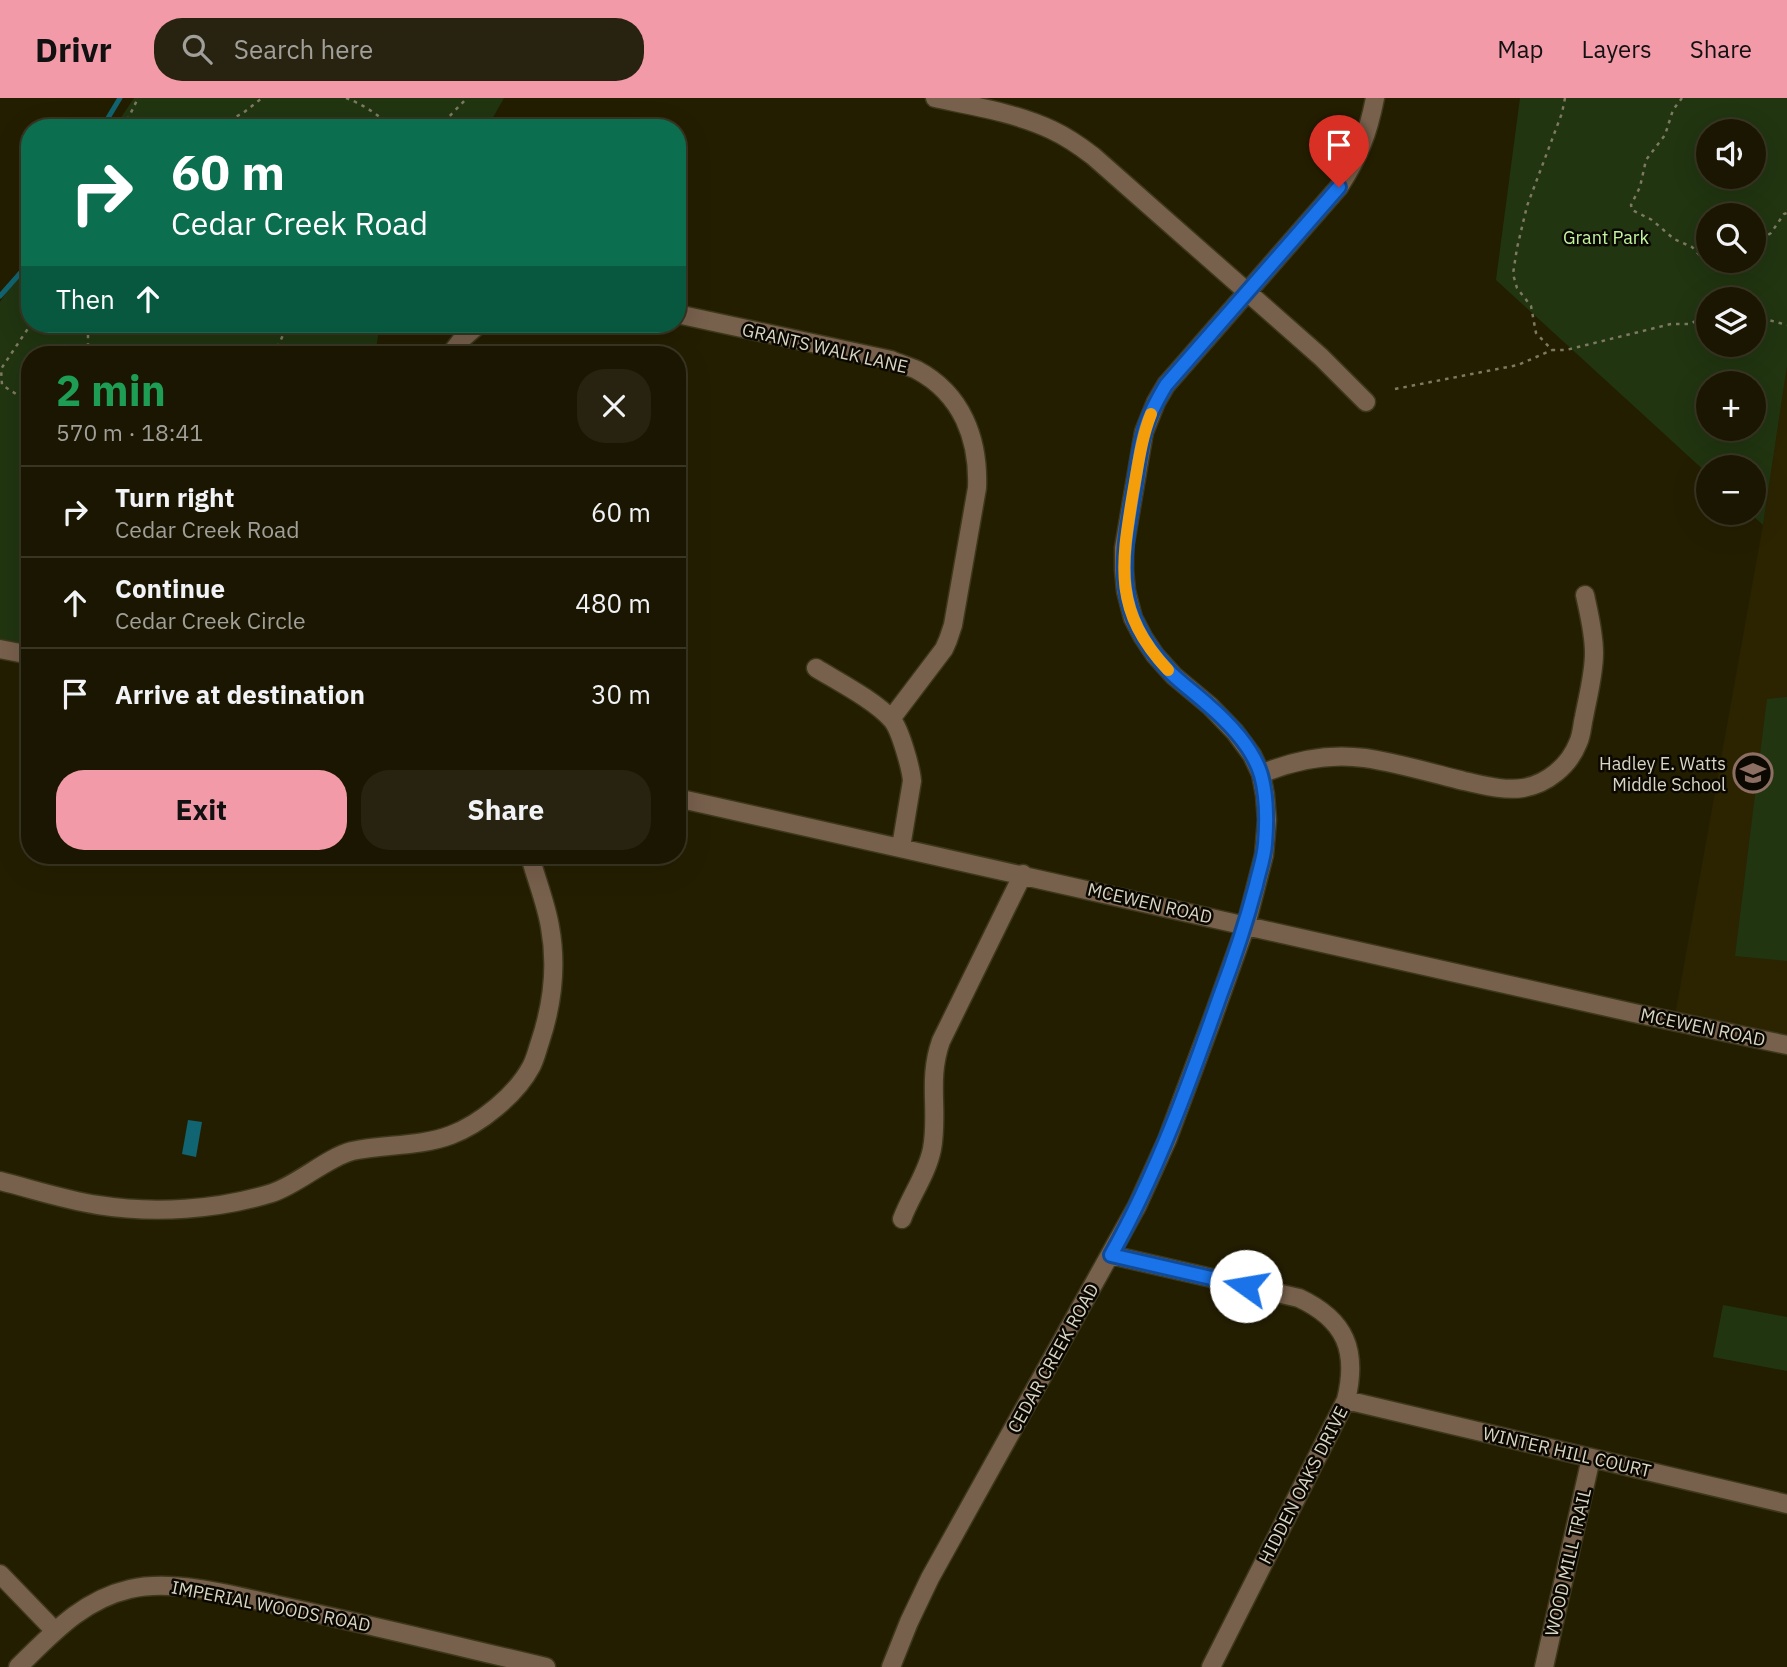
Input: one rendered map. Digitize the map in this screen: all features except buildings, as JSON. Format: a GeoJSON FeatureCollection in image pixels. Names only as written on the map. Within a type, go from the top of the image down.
{"type":"FeatureCollection","features":[{"type":"Feature","properties":{"kind":"street"},"geometry":{"type":"LineString","coordinates":[[935,98],[1030,121],[1075,142],[1321,357],[1366,402]]}},
{"type":"Feature","properties":{"kind":"street","name":"CEDAR CREEK ROAD"},"geometry":{"type":"LineString","coordinates":[[891,1667],[930,1578],[1111,1255],[1167,1140],[1246,925],[1265,844],[1265,795],[1261,774],[1252,755],[1210,706],[1174,676],[1155,655],[1143,638],[1131,609],[1126,591],[1124,548],[1144,432],[1166,385],[1339,187],[1353,166],[1366,136],[1375,98]]}},
{"type":"Feature","properties":{"kind":"street","name":"GRANTS WALK LANE"},"geometry":{"type":"LineString","coordinates":[[686,316],[891,360],[916,370],[933,381],[951,398],[970,429],[978,468],[977,488],[953,625],[944,649],[891,719]]}},
{"type":"Feature","properties":{"kind":"street"},"geometry":{"type":"LineString","coordinates":[[457,346],[469,333]]}},
{"type":"Feature","properties":{"kind":"street"},"geometry":{"type":"LineString","coordinates":[[1261,774],[1295,761],[1343,756],[1367,758],[1508,789],[1522,788],[1550,778],[1573,754],[1579,741],[1591,681],[1593,633],[1585,595]]}},
{"type":"Feature","properties":{"kind":"street"},"geometry":{"type":"LineString","coordinates":[[0,649],[21,653]]}},
{"type":"Feature","properties":{"kind":"street"},"geometry":{"type":"LineString","coordinates":[[816,668],[869,701],[897,727],[912,781],[901,848]]}},
{"type":"Feature","properties":{"kind":"street","name":"MCEWEN ROAD"},"geometry":{"type":"LineString","coordinates":[[686,799],[1787,1045]]}},
{"type":"Feature","properties":{"kind":"street"},"geometry":{"type":"LineString","coordinates":[[0,1181],[99,1205],[187,1208],[224,1204],[275,1192],[351,1152],[414,1144],[451,1135],[486,1116],[510,1094],[528,1072],[548,1017],[553,968],[550,927],[532,864]]}},
{"type":"Feature","properties":{"kind":"street"},"geometry":{"type":"LineString","coordinates":[[902,1219],[931,1152],[934,1135],[935,1057],[1023,874]]}},
{"type":"Feature","properties":{"kind":"street","name":"HIDDEN OAKS DRIVE"},"geometry":{"type":"LineString","coordinates":[[1111,1255],[1299,1298],[1332,1320],[1345,1340],[1351,1359],[1351,1380],[1346,1400],[1211,1667]]}},
{"type":"Feature","properties":{"kind":"street","name":"WINTER HILL COURT"},"geometry":{"type":"LineString","coordinates":[[1346,1400],[1787,1504]]}},
{"type":"Feature","properties":{"kind":"street","name":"WOOD MILL TRAIL"},"geometry":{"type":"LineString","coordinates":[[1544,1667],[1591,1458]]}},
{"type":"Feature","properties":{"kind":"street"},"geometry":{"type":"LineString","coordinates":[[0,1574],[55,1631]]}},
{"type":"Feature","properties":{"kind":"street","name":"IMPERIAL WOODS ROAD"},"geometry":{"type":"LineString","coordinates":[[18,1667],[75,1614],[98,1600],[145,1586],[215,1592],[546,1667]]}},
{"type":"Feature","properties":{"kind":"path"},"geometry":{"type":"LineString","coordinates":[[128,119],[138,98]]}},
{"type":"Feature","properties":{"kind":"path"},"geometry":{"type":"LineString","coordinates":[[231,119],[262,98]]}},
{"type":"Feature","properties":{"kind":"path"},"geometry":{"type":"LineString","coordinates":[[346,98],[380,119]]}},
{"type":"Feature","properties":{"kind":"path"},"geometry":{"type":"LineString","coordinates":[[447,119],[467,98]]}},
{"type":"Feature","properties":{"kind":"path"},"geometry":{"type":"LineString","coordinates":[[1552,350],[1536,333],[1531,306],[1517,288],[1513,275],[1527,206],[1562,113],[1565,98]]}},
{"type":"Feature","properties":{"kind":"path"},"geometry":{"type":"LineString","coordinates":[[1682,98],[1673,110],[1665,135],[1647,160],[1640,187],[1631,205],[1632,210],[1652,220],[1674,239],[1696,251]]}},
{"type":"Feature","properties":{"kind":"path"},"geometry":{"type":"LineString","coordinates":[[1766,236],[1787,213]]}},
{"type":"Feature","properties":{"kind":"path"},"geometry":{"type":"LineString","coordinates":[[1766,319],[1787,324]]}},
{"type":"Feature","properties":{"kind":"path"},"geometry":{"type":"LineString","coordinates":[[1395,389],[1518,365],[1552,350],[1566,350],[1671,324],[1690,324],[1696,321]]}},
{"type":"Feature","properties":{"kind":"path"},"geometry":{"type":"LineString","coordinates":[[21,397],[2,385],[1,369],[25,333]]}},
{"type":"Feature","properties":{"kind":"shaded area","name":"Hadley E. Watts Middle School"},"geometry":{"type":"Polygon","coordinates":[[[1787,366],[1787,1045],[1674,1021],[1763,525],[1766,525],[1766,505],[1787,366]]]}},
{"type":"Feature","properties":{"kind":"green space"},"geometry":{"type":"Polygon","coordinates":[[[134,98],[504,98],[492,119],[120,119],[134,98]]]}},
{"type":"Feature","properties":{"kind":"green space","name":"Grant Park"},"geometry":{"type":"Polygon","coordinates":[[[1520,98],[1787,98],[1787,366],[1766,505],[1766,455],[1696,455],[1696,463],[1496,280],[1520,98]]]}},
{"type":"Feature","properties":{"kind":"green space"},"geometry":{"type":"Polygon","coordinates":[[[21,270],[21,333],[379,333],[376,346],[21,346],[21,653],[0,649],[0,302],[21,270]]]}},
{"type":"Feature","properties":{"kind":"green space"},"geometry":{"type":"Polygon","coordinates":[[[1787,697],[1787,961],[1735,956],[1767,699],[1787,697]]]}},
{"type":"Feature","properties":{"kind":"green space"},"geometry":{"type":"Polygon","coordinates":[[[1723,1305],[1787,1317],[1787,1371],[1713,1357],[1723,1305]]]}},
{"type":"Feature","properties":{"kind":"water"},"geometry":{"type":"Polygon","coordinates":[[[188,1120],[202,1122],[196,1157],[182,1154],[188,1120]]]}},
{"type":"Feature","properties":{"kind":"waterway"},"geometry":{"type":"LineString","coordinates":[[107,119],[120,98]]}},
{"type":"Feature","properties":{"kind":"waterway"},"geometry":{"type":"LineString","coordinates":[[0,296],[21,272]]}},
{"type":"Feature","properties":{"kind":"slow traffic"},"geometry":{"type":"LineString","coordinates":[[1151,414],[1144,432],[1137,469],[1124,548],[1124,570],[1133,618],[1143,638],[1168,670]]}},
{"type":"Feature","properties":{"kind":"place","name":"Hadley E. Watts Middle School"},"geometry":{"type":"Point","coordinates":[1753,773]}},
{"type":"Feature","properties":{"kind":"route"},"geometry":{"type":"LineString","coordinates":[[1246,1286],[1111,1255],[1127,1227],[1167,1140],[1246,925],[1264,855],[1267,820],[1261,774],[1252,755],[1235,732],[1210,706],[1174,676],[1143,638],[1133,618],[1126,591],[1124,548],[1144,432],[1166,385],[1339,187]]}}]}
